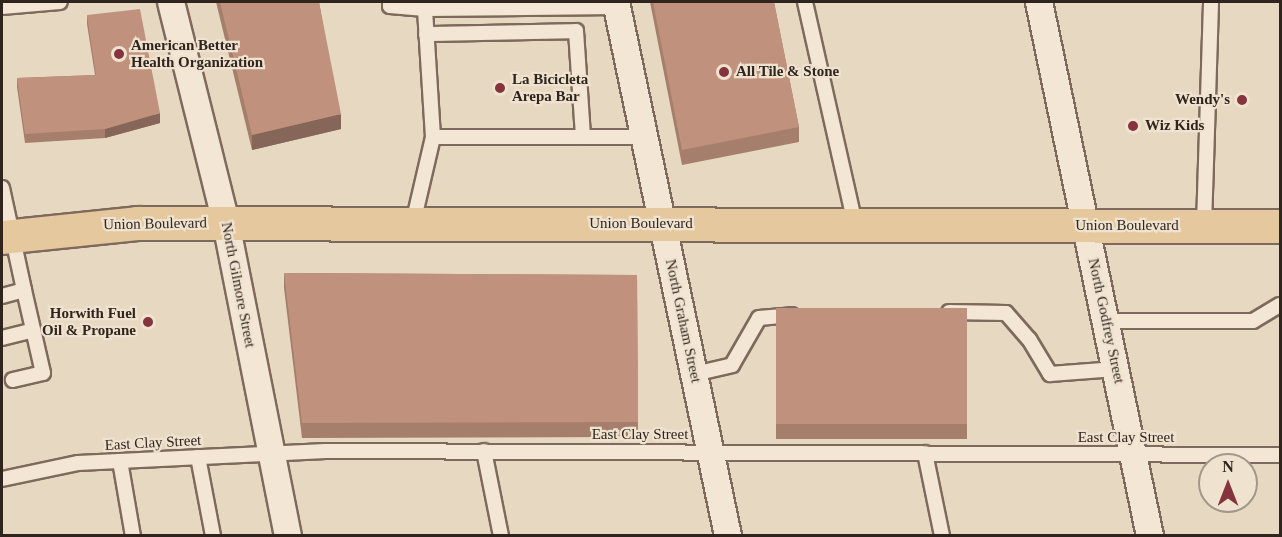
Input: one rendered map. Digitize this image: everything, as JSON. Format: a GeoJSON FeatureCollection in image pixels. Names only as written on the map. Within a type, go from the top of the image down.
{"type":"FeatureCollection","features":[{"type":"Feature","properties":{"kind":"main road","name":"Union Boulevard"},"geometry":{"type":"LineString","coordinates":[[8,236],[84,226],[226,224],[1281,226]]}},
{"type":"Feature","properties":{"kind":"street","name":"North Gilmore Street"},"geometry":{"type":"LineString","coordinates":[[171,2],[226,224],[288,536]]}},
{"type":"Feature","properties":{"kind":"street","name":"North Godfrey Street"},"geometry":{"type":"LineString","coordinates":[[1039,2],[1150,536]]}},
{"type":"Feature","properties":{"kind":"street","name":"North Graham Street"},"geometry":{"type":"LineString","coordinates":[[616,4],[728,536]]}},
{"type":"Feature","properties":{"kind":"lane"},"geometry":{"type":"LineString","coordinates":[[2,7],[60,2]]}},
{"type":"Feature","properties":{"kind":"lane"},"geometry":{"type":"LineString","coordinates":[[805,2],[855,224]]}},
{"type":"Feature","properties":{"kind":"lane"},"geometry":{"type":"LineString","coordinates":[[1204,226],[1211,2]]}},
{"type":"Feature","properties":{"kind":"lane"},"geometry":{"type":"LineString","coordinates":[[390,4],[424,9],[616,4]]}},
{"type":"Feature","properties":{"kind":"lane"},"geometry":{"type":"LineString","coordinates":[[413,224],[433,137],[424,9]]}},
{"type":"Feature","properties":{"kind":"lane"},"geometry":{"type":"LineString","coordinates":[[426,34],[576,31],[584,137]]}},
{"type":"Feature","properties":{"kind":"lane"},"geometry":{"type":"LineString","coordinates":[[433,137],[644,137]]}},
{"type":"Feature","properties":{"kind":"lane"},"geometry":{"type":"LineString","coordinates":[[2,188],[8,236],[24,290],[43,373],[13,380]]}},
{"type":"Feature","properties":{"kind":"lane"},"geometry":{"type":"LineString","coordinates":[[2,296],[24,290]]}},
{"type":"Feature","properties":{"kind":"lane"},"geometry":{"type":"LineString","coordinates":[[1106,321],[1253,321],[1281,305]]}},
{"type":"Feature","properties":{"kind":"lane"},"geometry":{"type":"LineString","coordinates":[[937,312],[1006,313],[1029,339],[1050,374],[1116,369]]}},
{"type":"Feature","properties":{"kind":"lane"},"geometry":{"type":"LineString","coordinates":[[694,374],[732,365],[759,318],[811,313]]}},
{"type":"Feature","properties":{"kind":"lane"},"geometry":{"type":"LineString","coordinates":[[2,338],[33,330]]}},
{"type":"Feature","properties":{"kind":"lane"},"geometry":{"type":"LineString","coordinates":[[484,451],[501,536]]}},
{"type":"Feature","properties":{"kind":"lane","name":"East Clay Street"},"geometry":{"type":"LineString","coordinates":[[2,479],[78,463],[271,454],[710,451],[1281,455]]}},
{"type":"Feature","properties":{"kind":"lane"},"geometry":{"type":"LineString","coordinates":[[925,453],[942,536]]}},
{"type":"Feature","properties":{"kind":"lane"},"geometry":{"type":"LineString","coordinates":[[198,457],[213,536]]}},
{"type":"Feature","properties":{"kind":"lane"},"geometry":{"type":"LineString","coordinates":[[120,461],[133,536]]}},
{"type":"Feature","properties":{"kind":"building"},"geometry":{"type":"Polygon","coordinates":[[[220,2],[319,2],[341,114],[252,135],[220,2]]]}},
{"type":"Feature","properties":{"kind":"building","name":"All Tile & Stone"},"geometry":{"type":"Polygon","coordinates":[[[653,2],[774,2],[799,127],[682,150],[653,2]]]}},
{"type":"Feature","properties":{"kind":"building","name":"American Better Health Organization"},"geometry":{"type":"Polygon","coordinates":[[[140,9],[160,113],[105,129],[25,134],[17,78],[96,75],[87,15],[140,9]]]}},
{"type":"Feature","properties":{"kind":"building"},"geometry":{"type":"Polygon","coordinates":[[[284,273],[637,275],[638,422],[302,423],[284,273]]]}},
{"type":"Feature","properties":{"kind":"building"},"geometry":{"type":"Polygon","coordinates":[[[776,308],[967,308],[967,424],[776,424],[776,308]]]}},
{"type":"Feature","properties":{"kind":"place","name":"American Better Health Organization"},"geometry":{"type":"Point","coordinates":[119,54]}},
{"type":"Feature","properties":{"kind":"place","name":"All Tile & Stone"},"geometry":{"type":"Point","coordinates":[724,72]}},
{"type":"Feature","properties":{"kind":"place","name":"La Bicicleta Arepa Bar"},"geometry":{"type":"Point","coordinates":[500,88]}},
{"type":"Feature","properties":{"kind":"place","name":"Wendy's"},"geometry":{"type":"Point","coordinates":[1242,100]}},
{"type":"Feature","properties":{"kind":"place","name":"Wiz Kids"},"geometry":{"type":"Point","coordinates":[1133,126]}},
{"type":"Feature","properties":{"kind":"place","name":"Horwith Fuel Oil & Propane"},"geometry":{"type":"Point","coordinates":[148,322]}}]}
